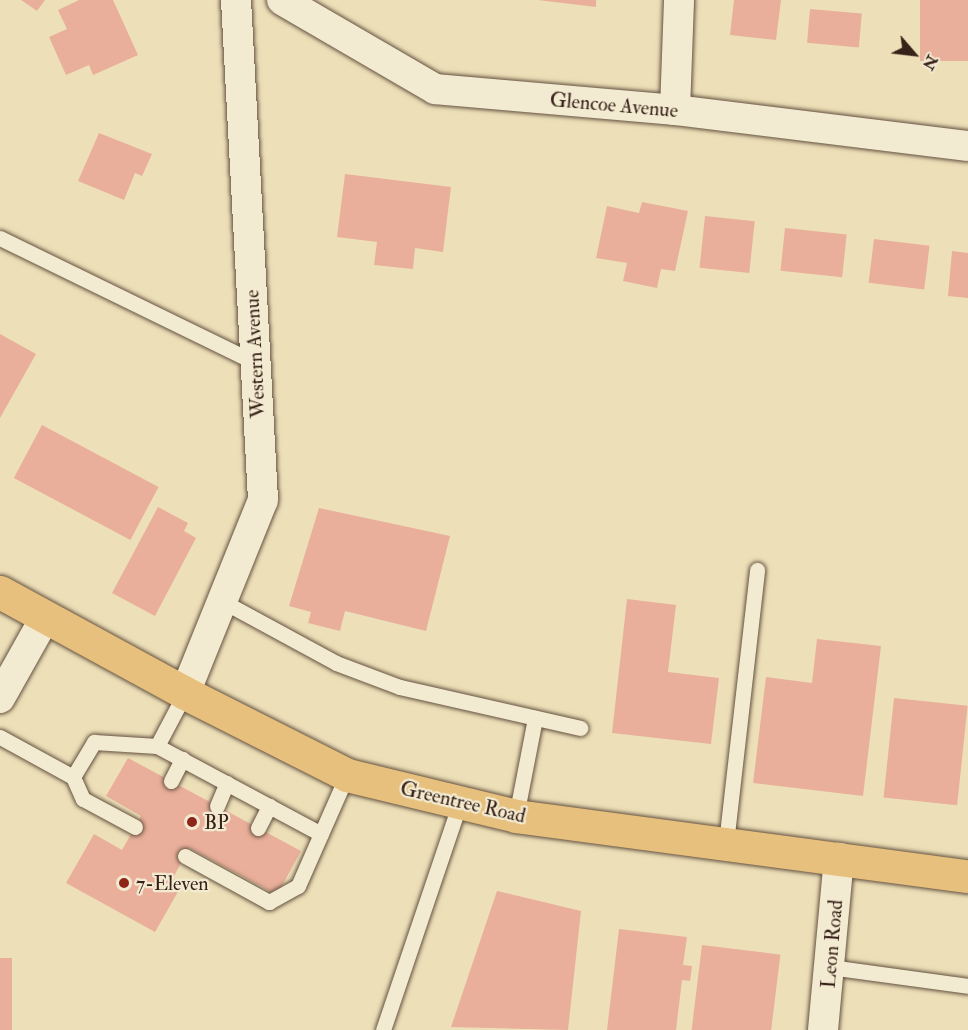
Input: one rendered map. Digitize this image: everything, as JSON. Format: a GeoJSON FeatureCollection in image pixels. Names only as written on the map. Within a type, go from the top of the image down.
{"type":"FeatureCollection","features":[{"type":"Feature","properties":{"kind":"main road","name":"Greentree Road"},"geometry":{"type":"LineString","coordinates":[[0,592],[185,693],[347,775],[516,816],[968,876]]}},
{"type":"Feature","properties":{"kind":"street","name":"Western Avenue"},"geometry":{"type":"LineString","coordinates":[[185,693],[263,500],[236,0]]}},
{"type":"Feature","properties":{"kind":"street","name":"Glencoe Avenue"},"geometry":{"type":"LineString","coordinates":[[282,0],[435,89],[675,110],[968,146]]}},
{"type":"Feature","properties":{"kind":"street"},"geometry":{"type":"LineString","coordinates":[[675,110],[679,0]]}},
{"type":"Feature","properties":{"kind":"street"},"geometry":{"type":"LineString","coordinates":[[0,698],[46,616]]}},
{"type":"Feature","properties":{"kind":"street","name":"Leon Road"},"geometry":{"type":"LineString","coordinates":[[823,1030],[839,858]]}},
{"type":"Feature","properties":{"kind":"lane"},"geometry":{"type":"LineString","coordinates":[[0,238],[256,363]]}},
{"type":"Feature","properties":{"kind":"lane"},"geometry":{"type":"LineString","coordinates":[[726,843],[757,570]]}},
{"type":"Feature","properties":{"kind":"lane"},"geometry":{"type":"LineString","coordinates":[[222,600],[347,667],[400,687],[580,728]]}},
{"type":"Feature","properties":{"kind":"lane"},"geometry":{"type":"LineString","coordinates":[[157,746],[185,693]]}},
{"type":"Feature","properties":{"kind":"lane"},"geometry":{"type":"LineString","coordinates":[[516,816],[535,718]]}},
{"type":"Feature","properties":{"kind":"lane"},"geometry":{"type":"LineString","coordinates":[[0,737],[74,777],[83,799],[135,827]]}},
{"type":"Feature","properties":{"kind":"lane"},"geometry":{"type":"LineString","coordinates":[[74,777],[94,742],[157,746],[321,834]]}},
{"type":"Feature","properties":{"kind":"lane"},"geometry":{"type":"LineString","coordinates":[[171,781],[182,759]]}},
{"type":"Feature","properties":{"kind":"lane"},"geometry":{"type":"LineString","coordinates":[[189,855],[233,877],[269,902],[298,886],[347,775]]}},
{"type":"Feature","properties":{"kind":"lane"},"geometry":{"type":"LineString","coordinates":[[217,806],[227,783]]}},
{"type":"Feature","properties":{"kind":"lane"},"geometry":{"type":"LineString","coordinates":[[383,1030],[460,803]]}},
{"type":"Feature","properties":{"kind":"lane"},"geometry":{"type":"LineString","coordinates":[[258,828],[269,806]]}},
{"type":"Feature","properties":{"kind":"lane"},"geometry":{"type":"LineString","coordinates":[[830,967],[968,986]]}},
{"type":"Feature","properties":{"kind":"building"},"geometry":{"type":"Polygon","coordinates":[[[21,0],[45,0],[37,11],[21,0]]]}},
{"type":"Feature","properties":{"kind":"building"},"geometry":{"type":"Polygon","coordinates":[[[79,0],[113,0],[138,55],[93,75],[89,65],[66,75],[49,37],[67,29],[58,10],[79,0]]]}},
{"type":"Feature","properties":{"kind":"building"},"geometry":{"type":"Polygon","coordinates":[[[538,0],[596,0],[596,7],[538,0]]]}},
{"type":"Feature","properties":{"kind":"building"},"geometry":{"type":"Polygon","coordinates":[[[734,0],[781,0],[776,40],[730,35],[734,0]]]}},
{"type":"Feature","properties":{"kind":"building"},"geometry":{"type":"Polygon","coordinates":[[[920,0],[968,0],[968,61],[920,61],[920,0]]]}},
{"type":"Feature","properties":{"kind":"building"},"geometry":{"type":"Polygon","coordinates":[[[810,9],[862,14],[859,47],[807,43],[810,9]]]}},
{"type":"Feature","properties":{"kind":"building"},"geometry":{"type":"Polygon","coordinates":[[[99,133],[152,154],[142,176],[135,173],[124,200],[78,181],[99,133]]]}},
{"type":"Feature","properties":{"kind":"building"},"geometry":{"type":"Polygon","coordinates":[[[345,174],[451,187],[443,252],[415,248],[413,269],[374,265],[377,242],[337,237],[345,174]]]}},
{"type":"Feature","properties":{"kind":"building"},"geometry":{"type":"Polygon","coordinates":[[[642,202],[688,211],[675,271],[661,269],[657,288],[623,281],[627,263],[596,258],[607,206],[639,213],[642,202]]]}},
{"type":"Feature","properties":{"kind":"building"},"geometry":{"type":"Polygon","coordinates":[[[705,216],[755,221],[749,273],[700,268],[705,216]]]}},
{"type":"Feature","properties":{"kind":"building"},"geometry":{"type":"Polygon","coordinates":[[[785,228],[847,234],[842,277],[781,271],[785,228]]]}},
{"type":"Feature","properties":{"kind":"building"},"geometry":{"type":"Polygon","coordinates":[[[874,239],[930,246],[924,289],[869,283],[874,239]]]}},
{"type":"Feature","properties":{"kind":"building"},"geometry":{"type":"Polygon","coordinates":[[[952,251],[968,253],[968,298],[948,296],[952,251]]]}},
{"type":"Feature","properties":{"kind":"building"},"geometry":{"type":"Polygon","coordinates":[[[0,334],[36,354],[0,418],[0,334]]]}},
{"type":"Feature","properties":{"kind":"building"},"geometry":{"type":"Polygon","coordinates":[[[42,425],[159,487],[130,540],[14,478],[42,425]]]}},
{"type":"Feature","properties":{"kind":"building"},"geometry":{"type":"Polygon","coordinates":[[[158,507],[188,523],[184,531],[196,538],[155,616],[112,593],[158,507]]]}},
{"type":"Feature","properties":{"kind":"building"},"geometry":{"type":"Polygon","coordinates":[[[319,508],[450,536],[426,631],[345,611],[340,631],[308,623],[311,612],[289,606],[319,508]]]}},
{"type":"Feature","properties":{"kind":"building"},"geometry":{"type":"Polygon","coordinates":[[[627,599],[676,605],[668,672],[719,678],[711,744],[612,733],[627,599]]]}},
{"type":"Feature","properties":{"kind":"building"},"geometry":{"type":"Polygon","coordinates":[[[817,639],[881,646],[863,796],[753,783],[766,677],[812,683],[817,639]]]}},
{"type":"Feature","properties":{"kind":"building"},"geometry":{"type":"Polygon","coordinates":[[[894,698],[968,706],[957,805],[884,797],[894,698]]]}},
{"type":"Feature","properties":{"kind":"building","name":"BP"},"geometry":{"type":"Polygon","coordinates":[[[128,758],[301,851],[277,895],[189,848],[173,878],[183,883],[155,932],[66,883],[94,834],[122,850],[141,816],[106,796],[128,758]]]}},
{"type":"Feature","properties":{"kind":"building"},"geometry":{"type":"Polygon","coordinates":[[[497,891],[581,911],[568,1030],[451,1027],[497,891]]]}},
{"type":"Feature","properties":{"kind":"building"},"geometry":{"type":"Polygon","coordinates":[[[619,929],[687,937],[683,965],[692,966],[690,981],[682,980],[676,1030],[607,1030],[619,929]]]}},
{"type":"Feature","properties":{"kind":"building"},"geometry":{"type":"Polygon","coordinates":[[[702,945],[780,955],[771,1030],[692,1030],[702,945]]]}},
{"type":"Feature","properties":{"kind":"building"},"geometry":{"type":"Polygon","coordinates":[[[0,958],[12,958],[12,1030],[0,1030],[0,958]]]}},
{"type":"Feature","properties":{"kind":"place","name":"BP"},"geometry":{"type":"Point","coordinates":[192,822]}},
{"type":"Feature","properties":{"kind":"place","name":"7-Eleven"},"geometry":{"type":"Point","coordinates":[124,883]}}]}
